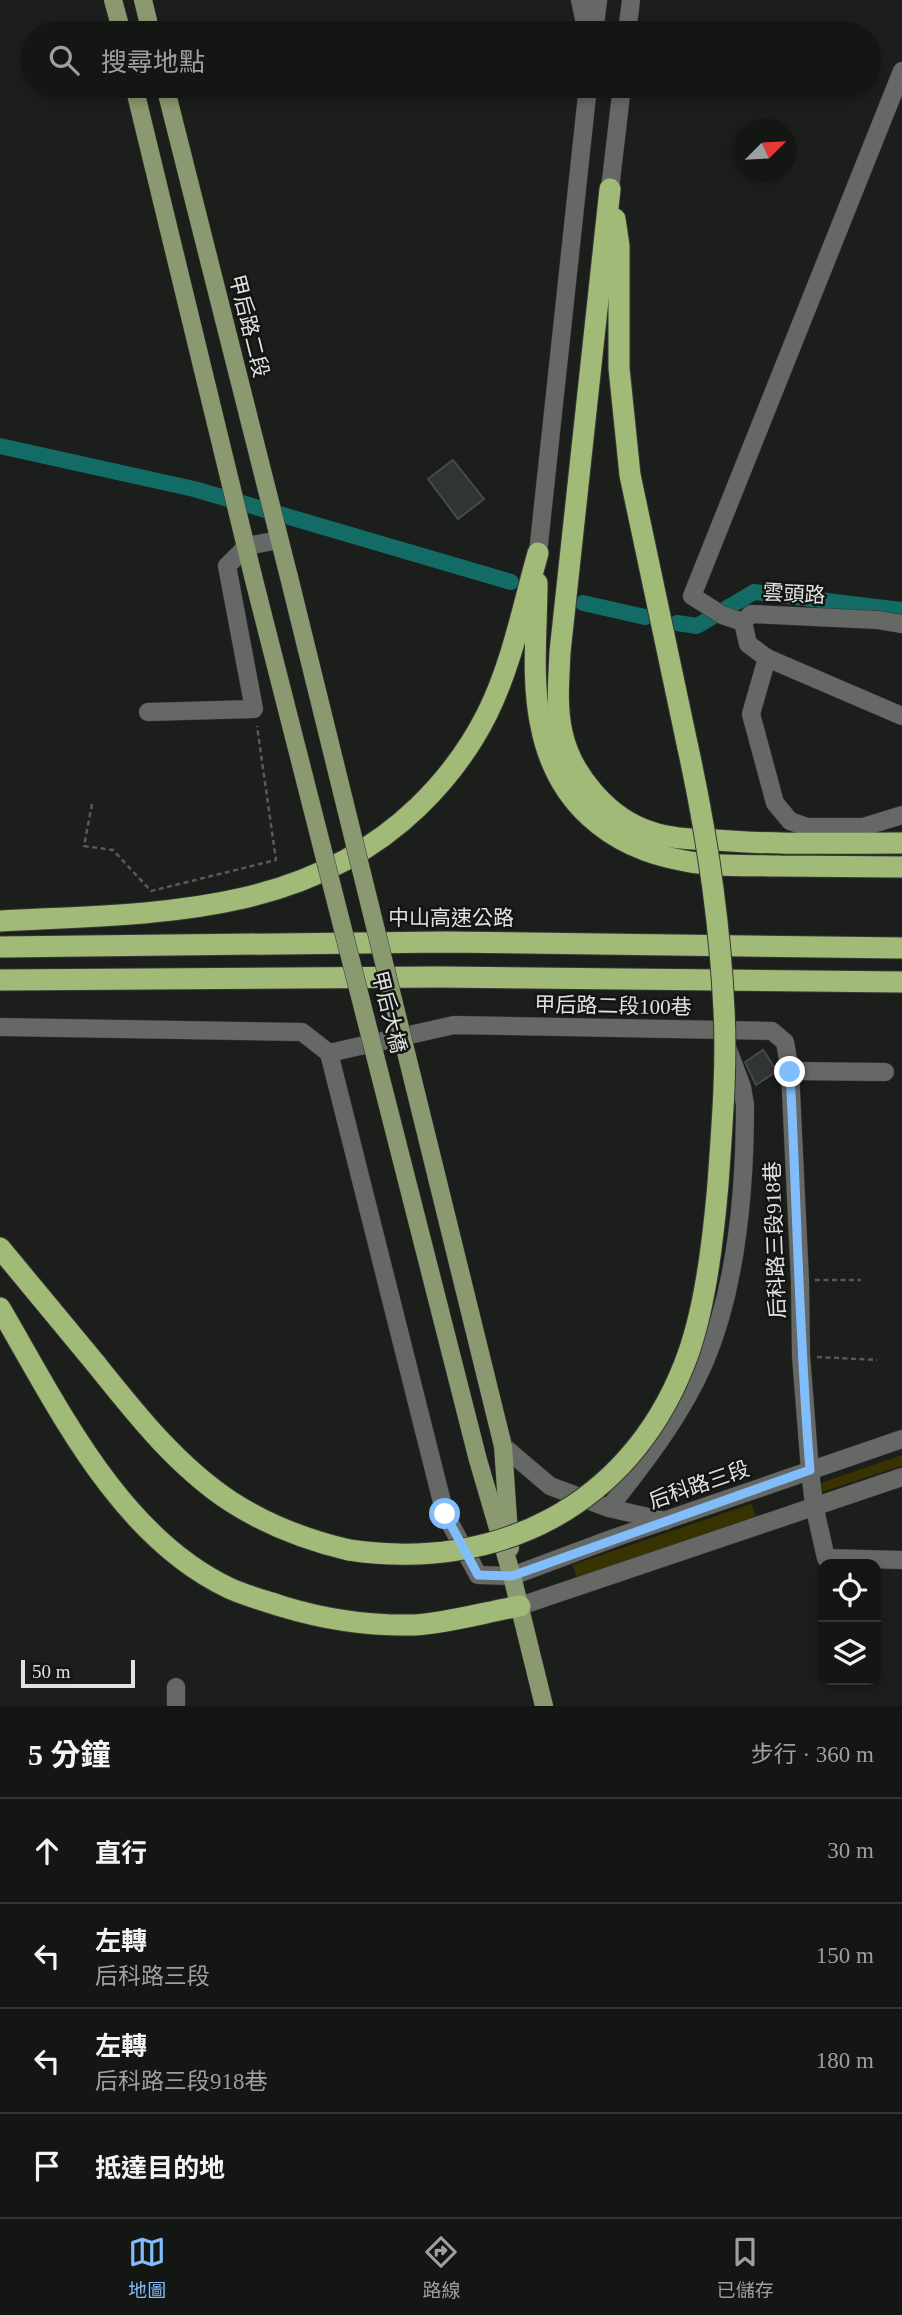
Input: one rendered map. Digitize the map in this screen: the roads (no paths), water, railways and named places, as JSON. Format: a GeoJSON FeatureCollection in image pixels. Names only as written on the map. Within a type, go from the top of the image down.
{"type":"FeatureCollection","features":[{"type":"Feature","properties":{"kind":"highway"},"geometry":{"type":"LineString","coordinates":[[0,1248],[137,1416],[192,1470],[228,1500],[251,1514],[288,1532],[349,1550],[399,1556],[449,1552],[503,1540],[558,1517],[588,1497],[627,1462],[661,1413],[685,1364],[711,1254],[725,1053],[721,959],[710,859],[630,475],[619,368],[619,246],[610,189]]}},
{"type":"Feature","properties":{"kind":"highway"},"geometry":{"type":"LineString","coordinates":[[610,189],[560,652],[558,702],[562,733],[572,760],[587,785],[608,807],[631,823],[651,832],[679,838],[747,842],[902,843]]}},
{"type":"Feature","properties":{"kind":"highway"},"geometry":{"type":"LineString","coordinates":[[538,552],[537,698],[540,724],[555,772],[568,794],[583,810],[620,839],[686,862],[902,867]]}},
{"type":"Feature","properties":{"kind":"highway"},"geometry":{"type":"LineString","coordinates":[[0,921],[161,912],[219,903],[283,888],[320,875],[372,846],[400,824],[444,782],[471,744],[488,712],[505,669],[538,552]]}},
{"type":"Feature","properties":{"kind":"highway","name":"中山高速公路"},"geometry":{"type":"LineString","coordinates":[[0,947],[459,942],[902,948]]}},
{"type":"Feature","properties":{"kind":"highway"},"geometry":{"type":"LineString","coordinates":[[0,980],[453,977],[902,982]]}},
{"type":"Feature","properties":{"kind":"highway"},"geometry":{"type":"LineString","coordinates":[[0,1308],[53,1403],[115,1492],[176,1553],[229,1588],[311,1615],[378,1624],[417,1625],[520,1606]]}},
{"type":"Feature","properties":{"kind":"main road"},"geometry":{"type":"LineString","coordinates":[[113,0],[118,21]]}},
{"type":"Feature","properties":{"kind":"main road"},"geometry":{"type":"LineString","coordinates":[[143,0],[148,21]]}},
{"type":"Feature","properties":{"kind":"main road"},"geometry":{"type":"LineString","coordinates":[[137,98],[247,547]]}},
{"type":"Feature","properties":{"kind":"main road","name":"甲后路二段"},"geometry":{"type":"LineString","coordinates":[[168,98],[289,577]]}},
{"type":"Feature","properties":{"kind":"main road","name":"甲后大橋"},"geometry":{"type":"LineString","coordinates":[[247,547],[478,1460],[512,1576]]}},
{"type":"Feature","properties":{"kind":"main road","name":"甲后大橋"},"geometry":{"type":"LineString","coordinates":[[289,577],[503,1446]]}},
{"type":"Feature","properties":{"kind":"main road"},"geometry":{"type":"LineString","coordinates":[[503,1446],[512,1576],[544,1706]]}},
{"type":"Feature","properties":{"kind":"street"},"geometry":{"type":"LineString","coordinates":[[580,0],[584,21]]}},
{"type":"Feature","properties":{"kind":"street"},"geometry":{"type":"LineString","coordinates":[[595,21],[598,0]]}},
{"type":"Feature","properties":{"kind":"street"},"geometry":{"type":"LineString","coordinates":[[629,21],[631,0]]}},
{"type":"Feature","properties":{"kind":"street","name":"雲頭路"},"geometry":{"type":"LineString","coordinates":[[902,71],[692,596],[722,615],[743,622],[751,614],[878,620],[902,625]]}},
{"type":"Feature","properties":{"kind":"street"},"geometry":{"type":"LineString","coordinates":[[538,552],[587,98]]}},
{"type":"Feature","properties":{"kind":"street"},"geometry":{"type":"LineString","coordinates":[[610,189],[621,98]]}},
{"type":"Feature","properties":{"kind":"street"},"geometry":{"type":"LineString","coordinates":[[148,712],[254,709],[227,566],[247,547],[279,540]]}},
{"type":"Feature","properties":{"kind":"street"},"geometry":{"type":"LineString","coordinates":[[743,622],[748,645],[767,658],[902,716]]}},
{"type":"Feature","properties":{"kind":"street"},"geometry":{"type":"LineString","coordinates":[[767,658],[751,714],[775,803],[790,821],[807,827],[863,827],[902,815]]}},
{"type":"Feature","properties":{"kind":"street","name":"甲后路二段100巷"},"geometry":{"type":"LineString","coordinates":[[329,1054],[454,1026],[720,1031],[742,1087],[745,1105],[737,1227],[728,1286],[704,1362],[659,1444],[610,1508]]}},
{"type":"Feature","properties":{"kind":"street"},"geometry":{"type":"LineString","coordinates":[[0,1027],[302,1032],[329,1054],[445,1514],[478,1575],[512,1576]]}},
{"type":"Feature","properties":{"kind":"street","name":"后科路三段918巷"},"geometry":{"type":"LineString","coordinates":[[720,1031],[772,1031],[785,1042],[790,1072],[801,1356],[810,1470],[814,1505],[826,1558],[902,1560]]}},
{"type":"Feature","properties":{"kind":"street"},"geometry":{"type":"LineString","coordinates":[[790,1072],[885,1072]]}},
{"type":"Feature","properties":{"kind":"street","name":"后科路三段"},"geometry":{"type":"LineString","coordinates":[[512,1576],[902,1439]]}},
{"type":"Feature","properties":{"kind":"street"},"geometry":{"type":"LineString","coordinates":[[503,1446],[550,1486],[610,1508],[665,1521]]}},
{"type":"Feature","properties":{"kind":"street"},"geometry":{"type":"LineString","coordinates":[[520,1606],[902,1477]]}},
{"type":"Feature","properties":{"kind":"street"},"geometry":{"type":"LineString","coordinates":[[176,1687],[176,1706]]}},
{"type":"Feature","properties":{"kind":"waterway"},"geometry":{"type":"LineString","coordinates":[[0,446],[194,489],[511,582]]}},
{"type":"Feature","properties":{"kind":"waterway"},"geometry":{"type":"LineString","coordinates":[[677,623],[697,626],[754,592],[902,610]]}},
{"type":"Feature","properties":{"kind":"waterway"},"geometry":{"type":"LineString","coordinates":[[583,603],[645,617]]}}]}
